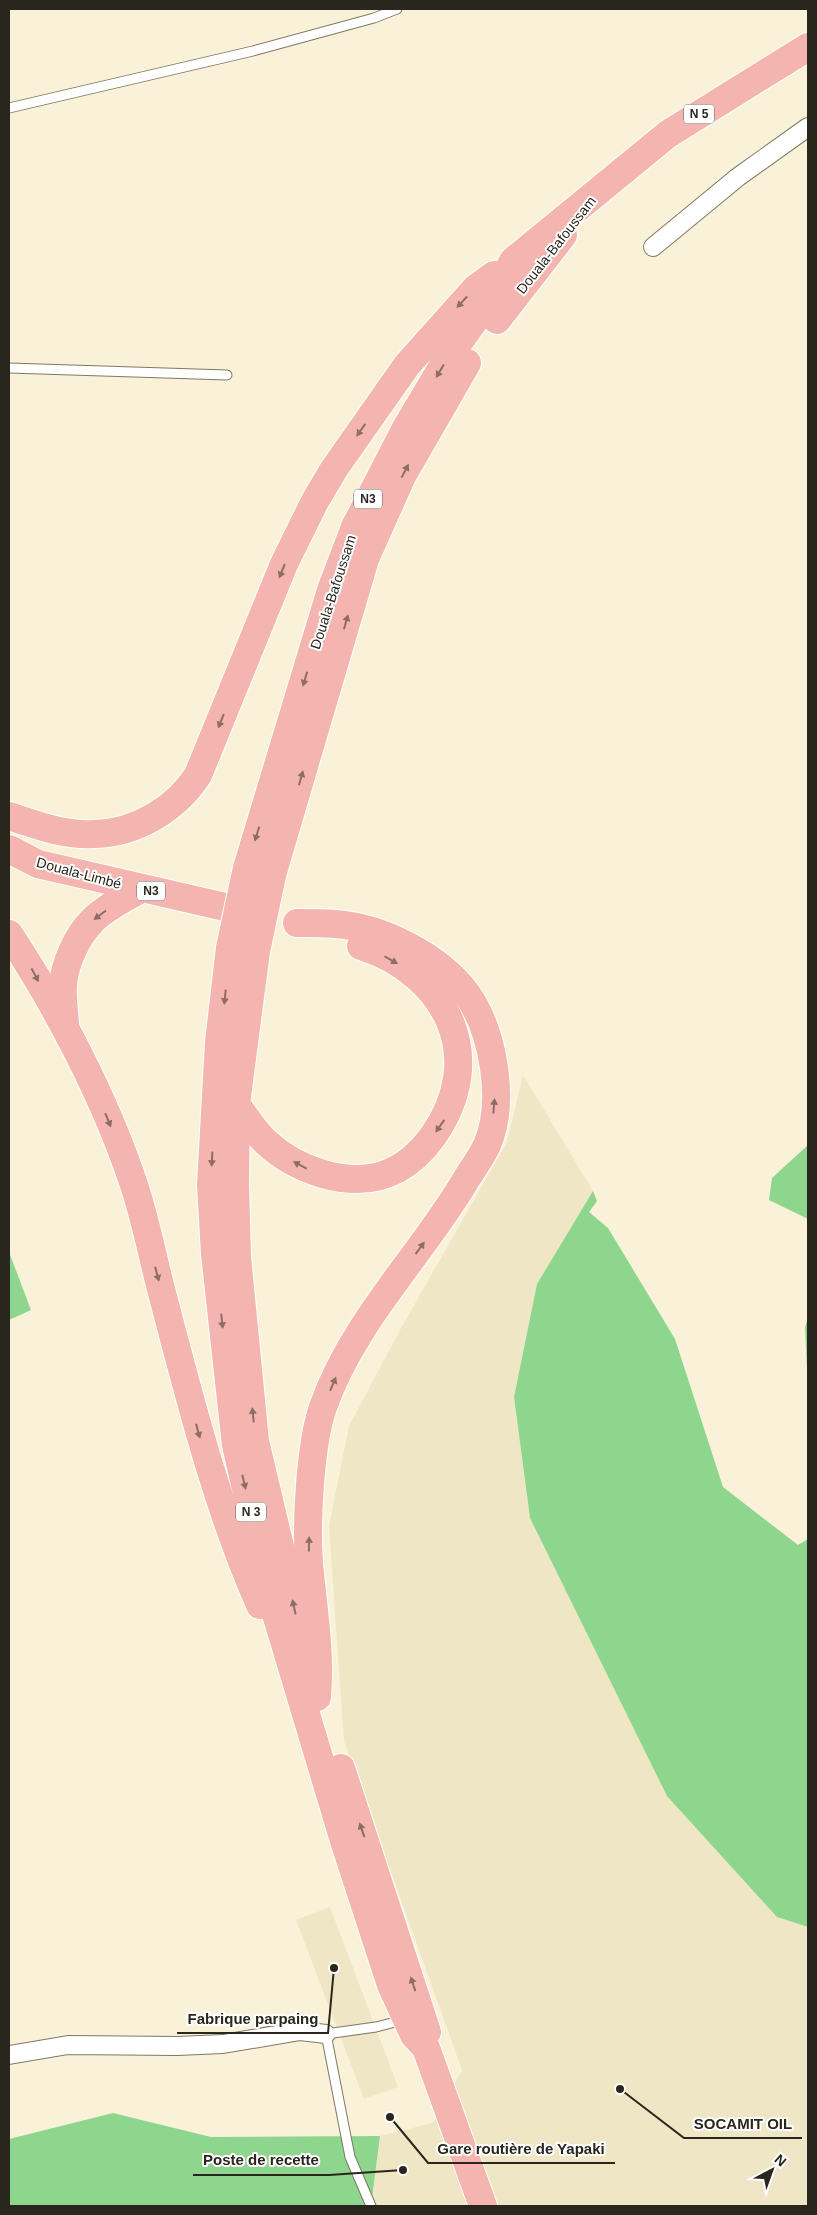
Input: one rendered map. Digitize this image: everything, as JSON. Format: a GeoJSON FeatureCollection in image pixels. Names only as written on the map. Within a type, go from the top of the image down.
{"type":"FeatureCollection","features":[{"type":"Feature","properties":{"kind":"highway","name":"N 5"},"geometry":{"type":"LineString","coordinates":[[597,192],[668,134],[808,48]]}},
{"type":"Feature","properties":{"kind":"highway","name":"Douala-Bafoussam"},"geometry":{"type":"LineString","coordinates":[[243,950],[260,871],[332,590],[355,527],[406,428],[445,363],[502,282],[513,261],[597,192]]}},
{"type":"Feature","properties":{"kind":"highway","name":"Douala-Bafoussam"},"geometry":{"type":"LineString","coordinates":[[260,871],[365,558],[390,502],[422,440],[485,336],[597,192]]}},
{"type":"Feature","properties":{"kind":"highway"},"geometry":{"type":"LineString","coordinates":[[9,816],[36,825],[95,834],[125,829],[146,821],[166,809],[189,790],[210,749],[284,564],[315,501],[334,469],[407,365],[439,326],[476,288],[513,261]]}},
{"type":"Feature","properties":{"kind":"highway","name":"Douala-Limbé"},"geometry":{"type":"LineString","coordinates":[[9,849],[38,864],[297,923]]}},
{"type":"Feature","properties":{"kind":"highway"},"geometry":{"type":"LineString","coordinates":[[66,1032],[63,985],[66,968],[74,949],[92,921],[114,904],[141,889]]}},
{"type":"Feature","properties":{"kind":"highway"},"geometry":{"type":"LineString","coordinates":[[236,1104],[266,1142],[285,1157],[309,1170],[331,1176],[347,1179],[367,1178],[389,1174],[410,1163],[424,1149],[447,1116],[458,1084],[457,1053],[450,1021],[436,994],[416,974],[374,951],[297,923]]}},
{"type":"Feature","properties":{"kind":"highway"},"geometry":{"type":"LineString","coordinates":[[297,923],[336,924],[361,928],[404,944],[425,955],[447,972],[476,1008],[490,1046],[496,1082],[493,1115],[487,1144],[448,1210],[382,1300],[344,1357],[322,1409],[311,1474],[309,1560],[320,1668],[308,1696]]}},
{"type":"Feature","properties":{"kind":"highway"},"geometry":{"type":"LineString","coordinates":[[9,934],[29,964],[66,1032],[99,1100],[132,1180],[205,1456],[243,1567],[308,1696]]}},
{"type":"Feature","properties":{"kind":"highway","name":"N 3"},"geometry":{"type":"LineString","coordinates":[[243,950],[236,1104],[235,1185],[237,1257],[256,1441],[308,1696],[388,1976],[406,2020],[414,2035],[426,2048],[483,2206]]}},
{"type":"Feature","properties":{"kind":"highway","name":"N 3"},"geometry":{"type":"LineString","coordinates":[[243,950],[218,1060],[211,1185],[215,1254],[236,1445],[270,1594],[416,1992],[428,2033],[426,2048]]}},
{"type":"Feature","properties":{"kind":"street"},"geometry":{"type":"LineString","coordinates":[[653,247],[738,177],[808,127]]}},
{"type":"Feature","properties":{"kind":"street"},"geometry":{"type":"LineString","coordinates":[[9,2055],[68,2045],[177,2046],[223,2044],[300,2031],[326,2034]]}},
{"type":"Feature","properties":{"kind":"lane"},"geometry":{"type":"LineString","coordinates":[[9,108],[253,52],[374,18],[397,9]]}},
{"type":"Feature","properties":{"kind":"lane"},"geometry":{"type":"LineString","coordinates":[[9,368],[227,375]]}},
{"type":"Feature","properties":{"kind":"lane"},"geometry":{"type":"LineString","coordinates":[[371,2206],[350,2157],[326,2034],[376,2027],[406,2020]]}},
{"type":"Feature","properties":{"kind":"shaded area"},"geometry":{"type":"Polygon","coordinates":[[[523,1075],[593,1191],[537,1284],[514,1397],[530,1518],[599,1656],[777,1917],[808,1927],[808,2206],[371,2206],[380,2136],[433,2123],[462,2070],[344,1741],[329,1526],[349,1426],[400,1330],[507,1142],[523,1075]]]}},
{"type":"Feature","properties":{"kind":"shaded area"},"geometry":{"type":"Polygon","coordinates":[[[330,1907],[398,2087],[364,2099],[296,1920],[330,1907]]]}},
{"type":"Feature","properties":{"kind":"green space"},"geometry":{"type":"Polygon","coordinates":[[[808,1145],[808,1219],[769,1200],[772,1178],[808,1145]]]}},
{"type":"Feature","properties":{"kind":"green space"},"geometry":{"type":"Polygon","coordinates":[[[593,1191],[597,1201],[589,1212],[608,1228],[675,1339],[723,1487],[798,1545],[808,1539],[808,1927],[777,1917],[667,1796],[530,1518],[514,1397],[537,1284],[593,1191]]]}},
{"type":"Feature","properties":{"kind":"green space"},"geometry":{"type":"Polygon","coordinates":[[[9,1252],[31,1310],[9,1320],[9,1252]]]}},
{"type":"Feature","properties":{"kind":"green space"},"geometry":{"type":"Polygon","coordinates":[[[808,1317],[808,1389],[805,1327],[808,1317]]]}},
{"type":"Feature","properties":{"kind":"green space"},"geometry":{"type":"Polygon","coordinates":[[[113,2113],[211,2137],[380,2136],[371,2206],[9,2206],[9,2139],[113,2113]]]}},
{"type":"Feature","properties":{"kind":"place","name":"Fabrique parpaing"},"geometry":{"type":"Point","coordinates":[334,1968]}},
{"type":"Feature","properties":{"kind":"place","name":"SOCAMIT OIL"},"geometry":{"type":"Point","coordinates":[620,2089]}},
{"type":"Feature","properties":{"kind":"place","name":"Gare routière de Yapaki"},"geometry":{"type":"Point","coordinates":[390,2117]}},
{"type":"Feature","properties":{"kind":"place","name":"Poste de recette"},"geometry":{"type":"Point","coordinates":[403,2170]}}]}
